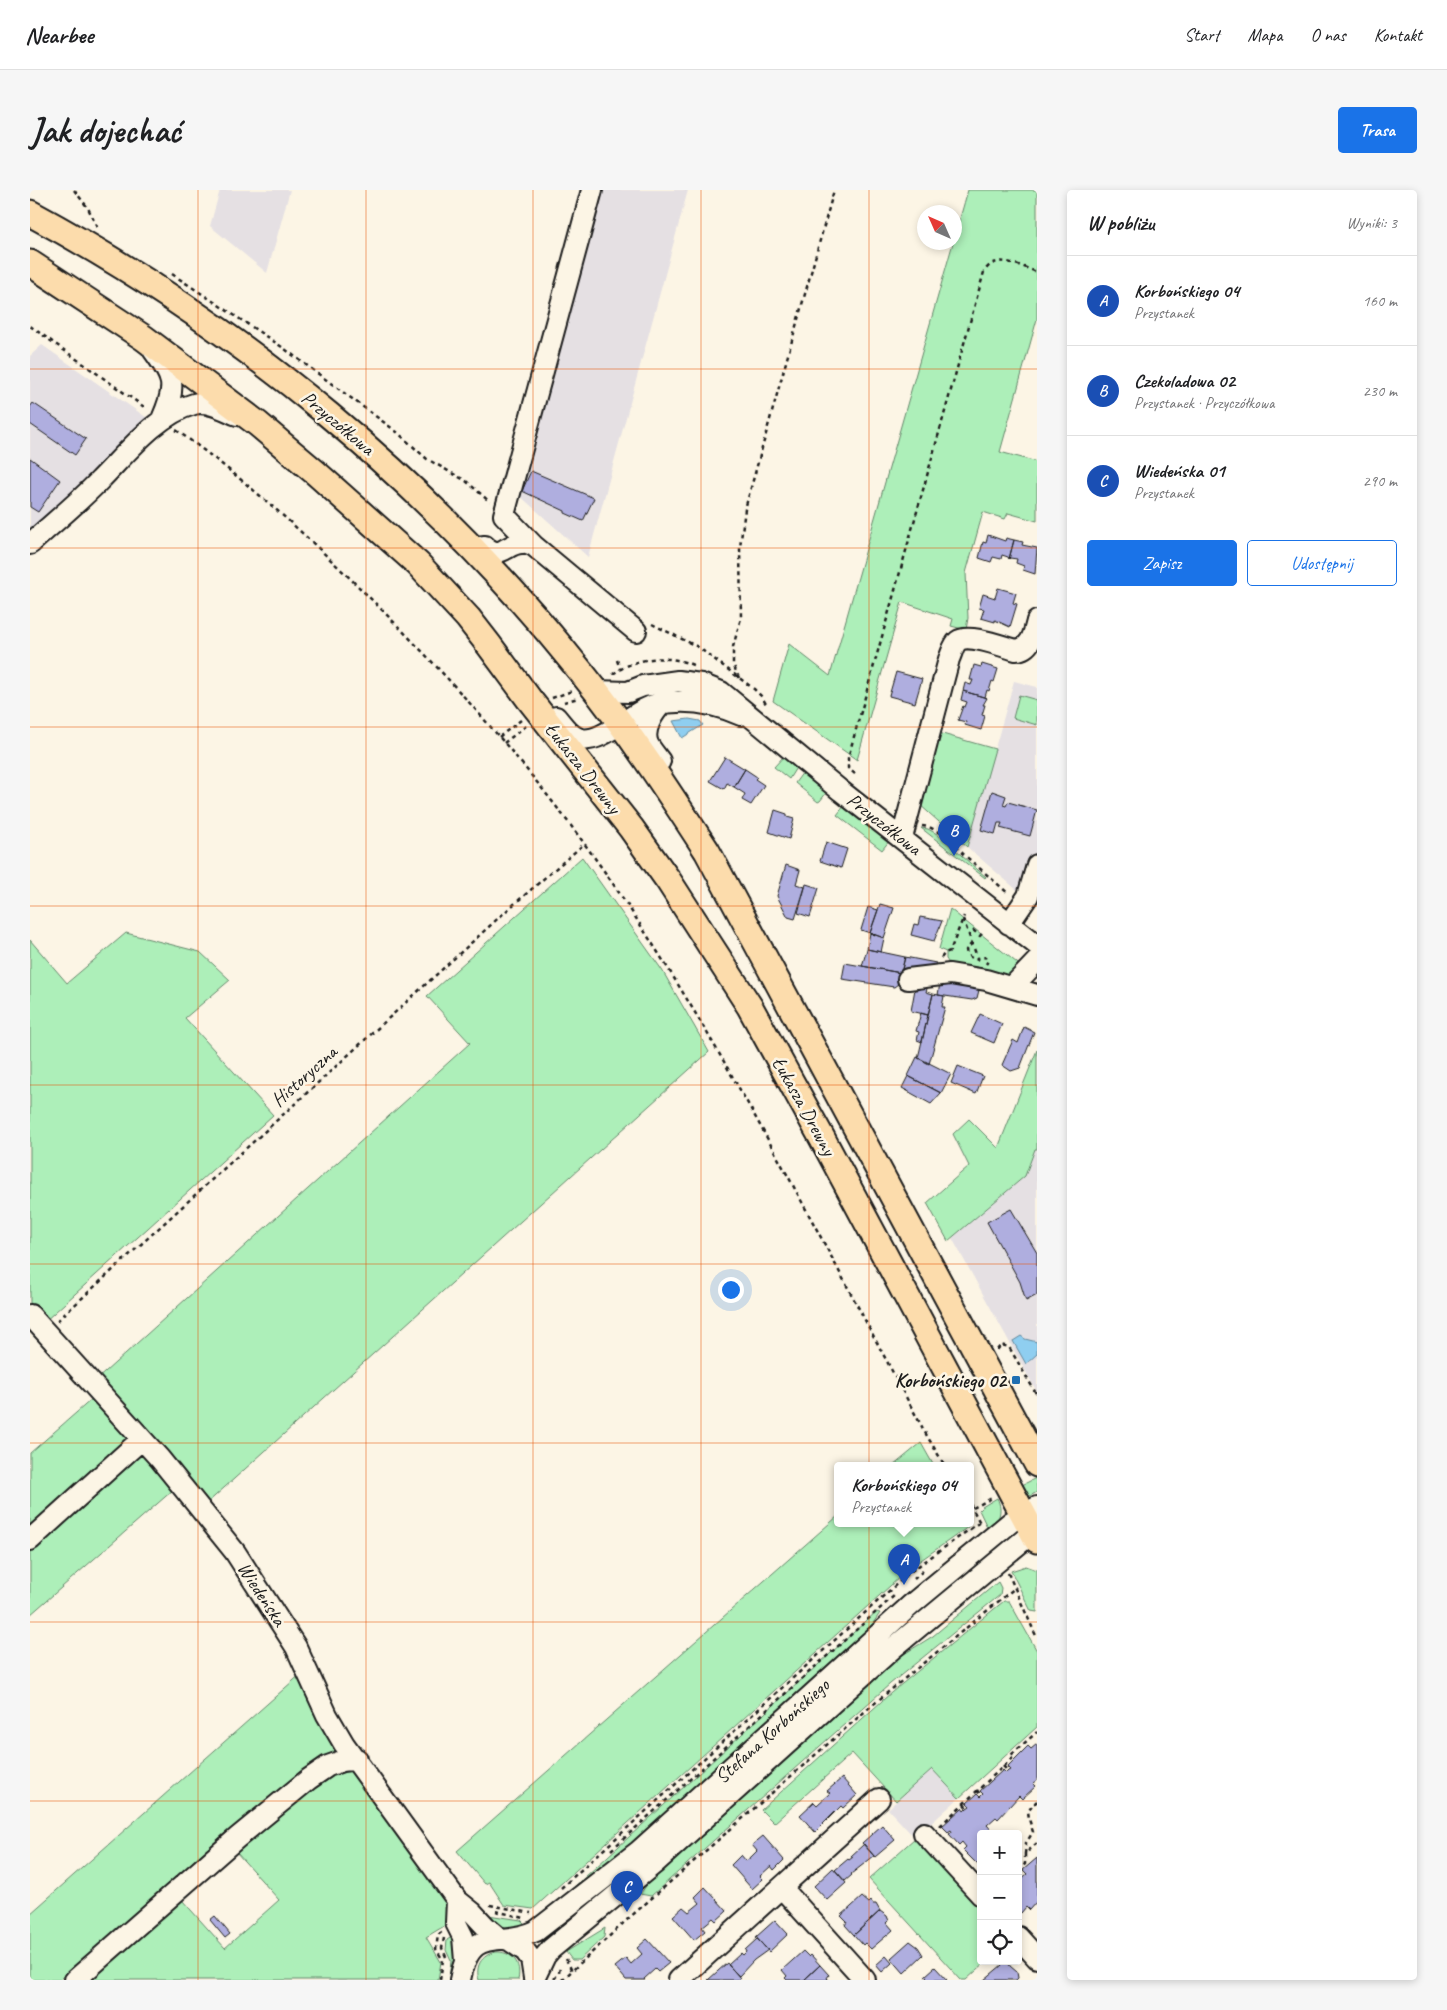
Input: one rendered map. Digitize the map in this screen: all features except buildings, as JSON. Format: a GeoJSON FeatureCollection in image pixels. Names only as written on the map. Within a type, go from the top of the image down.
{"type":"FeatureCollection","features":[{"type":"Feature","properties":{"kind":"main road","name":"Przyczółkowa"},"geometry":{"type":"LineString","coordinates":[[30,213],[79,240],[188,308],[268,366],[369,449],[472,548],[595,688]]}},
{"type":"Feature","properties":{"kind":"main road"},"geometry":{"type":"LineString","coordinates":[[30,263],[144,338],[258,424],[418,564]]}},
{"type":"Feature","properties":{"kind":"main road","name":"Łukasza Drewny"},"geometry":{"type":"LineString","coordinates":[[418,564],[468,618],[529,699],[571,742],[668,880],[750,1008],[1033,1524]]}},
{"type":"Feature","properties":{"kind":"main road","name":"Łukasza Drewny"},"geometry":{"type":"LineString","coordinates":[[595,688],[662,782],[707,851],[1037,1464]]}},
{"type":"Feature","properties":{"kind":"street"},"geometry":{"type":"LineString","coordinates":[[592,190],[504,515],[534,546],[636,631]]}},
{"type":"Feature","properties":{"kind":"street"},"geometry":{"type":"LineString","coordinates":[[144,338],[171,379],[170,398],[162,420]]}},
{"type":"Feature","properties":{"kind":"street"},"geometry":{"type":"LineString","coordinates":[[30,544],[99,482],[134,445],[162,420],[193,404],[201,403],[212,405],[258,424]]}},
{"type":"Feature","properties":{"kind":"street"},"geometry":{"type":"LineString","coordinates":[[472,548],[485,546],[489,550],[498,552],[503,551],[508,546],[523,542],[534,546]]}},
{"type":"Feature","properties":{"kind":"street"},"geometry":{"type":"LineString","coordinates":[[512,546],[512,551],[506,562],[513,576],[513,593]]}},
{"type":"Feature","properties":{"kind":"street"},"geometry":{"type":"LineString","coordinates":[[418,564],[436,569],[468,604],[558,720],[571,742],[598,737],[648,686]]}},
{"type":"Feature","properties":{"kind":"street"},"geometry":{"type":"LineString","coordinates":[[904,832],[949,659],[956,642],[971,638],[1021,650],[1030,642],[1037,621]]}},
{"type":"Feature","properties":{"kind":"street","name":"Przyczółkowa"},"geometry":{"type":"LineString","coordinates":[[595,688],[628,692],[648,686],[678,681],[702,684],[730,698],[754,722],[904,832],[1009,924],[1037,945]]}},
{"type":"Feature","properties":{"kind":"street","name":"Przyczółkowa"},"geometry":{"type":"LineString","coordinates":[[615,718],[662,704],[684,701],[711,705],[732,711],[754,722]]}},
{"type":"Feature","properties":{"kind":"street"},"geometry":{"type":"LineString","coordinates":[[662,704],[652,716],[646,735],[648,743],[663,765],[662,782]]}},
{"type":"Feature","properties":{"kind":"street"},"geometry":{"type":"LineString","coordinates":[[1009,924],[1028,896],[1037,865]]}},
{"type":"Feature","properties":{"kind":"street"},"geometry":{"type":"LineString","coordinates":[[1012,987],[1037,961]]}},
{"type":"Feature","properties":{"kind":"street"},"geometry":{"type":"LineString","coordinates":[[908,979],[950,974],[986,980],[1037,995]]}},
{"type":"Feature","properties":{"kind":"street","name":"Wiedeńska"},"geometry":{"type":"LineString","coordinates":[[30,1315],[142,1439],[235,1552],[255,1580],[296,1647],[327,1715],[344,1744],[357,1759],[456,1900],[472,1912],[499,1938]]}},
{"type":"Feature","properties":{"kind":"street"},"geometry":{"type":"LineString","coordinates":[[30,1540],[142,1439]]}},
{"type":"Feature","properties":{"kind":"street","name":"Stefana Korbońskiego"},"geometry":{"type":"LineString","coordinates":[[460,1970],[476,1946],[491,1939],[514,1939],[536,1931],[639,1851],[891,1622],[1033,1524]]}},
{"type":"Feature","properties":{"kind":"street","name":"Stefana Korbońskiego"},"geometry":{"type":"LineString","coordinates":[[534,1979],[544,1956],[551,1949],[654,1864],[1033,1524]]}},
{"type":"Feature","properties":{"kind":"street"},"geometry":{"type":"LineString","coordinates":[[75,1980],[237,1838],[309,1779],[328,1766],[342,1761],[357,1759]]}},
{"type":"Feature","properties":{"kind":"street"},"geometry":{"type":"LineString","coordinates":[[679,1980],[879,1799]]}},
{"type":"Feature","properties":{"kind":"street"},"geometry":{"type":"LineString","coordinates":[[932,1830],[977,1890]]}},
{"type":"Feature","properties":{"kind":"street"},"geometry":{"type":"LineString","coordinates":[[782,1888],[865,1980]]}},
{"type":"Feature","properties":{"kind":"street"},"geometry":{"type":"LineString","coordinates":[[456,1900],[456,1923],[463,1937],[460,1970]]}},
{"type":"Feature","properties":{"kind":"street","name":"Stefana Korbońskiego"},"geometry":{"type":"LineString","coordinates":[[499,1938],[509,1940],[526,1951],[531,1959],[534,1979]]}},
{"type":"Feature","properties":{"kind":"street"},"geometry":{"type":"LineString","coordinates":[[1022,1941],[1037,1958]]}},
{"type":"Feature","properties":{"kind":"path"},"geometry":{"type":"LineString","coordinates":[[74,190],[88,208],[99,230],[79,240]]}},
{"type":"Feature","properties":{"kind":"path"},"geometry":{"type":"LineString","coordinates":[[740,678],[733,664],[733,647],[741,618],[740,547],[745,509],[834,190]]}},
{"type":"Feature","properties":{"kind":"path"},"geometry":{"type":"LineString","coordinates":[[855,774],[848,768],[848,758],[984,272],[988,265],[1000,261],[1037,272]]}},
{"type":"Feature","properties":{"kind":"path"},"geometry":{"type":"LineString","coordinates":[[166,270],[192,285],[290,352],[397,432],[427,459],[466,481],[504,515]]}},
{"type":"Feature","properties":{"kind":"path"},"geometry":{"type":"LineString","coordinates":[[30,326],[211,454],[315,544],[408,636],[457,688],[504,744],[584,844],[625,902],[697,1014],[943,1462]]}},
{"type":"Feature","properties":{"kind":"path"},"geometry":{"type":"LineString","coordinates":[[636,631],[646,622],[698,647],[758,693],[766,704]]}},
{"type":"Feature","properties":{"kind":"path"},"geometry":{"type":"LineString","coordinates":[[558,703],[595,688],[620,669],[646,659],[670,659]]}},
{"type":"Feature","properties":{"kind":"path"},"geometry":{"type":"LineString","coordinates":[[617,660],[620,669]]}},
{"type":"Feature","properties":{"kind":"path"},"geometry":{"type":"LineString","coordinates":[[504,744],[527,726]]}},
{"type":"Feature","properties":{"kind":"path"},"geometry":{"type":"LineString","coordinates":[[904,832],[929,827],[937,831],[1023,906]]}},
{"type":"Feature","properties":{"kind":"path","name":"Historyczna"},"geometry":{"type":"LineString","coordinates":[[45,1332],[504,912],[584,844]]}},
{"type":"Feature","properties":{"kind":"path"},"geometry":{"type":"LineString","coordinates":[[940,960],[945,953],[950,951],[964,917],[978,959],[970,958],[966,953],[967,947],[972,943]]}},
{"type":"Feature","properties":{"kind":"path"},"geometry":{"type":"LineString","coordinates":[[973,930],[980,936],[983,932]]}},
{"type":"Feature","properties":{"kind":"path"},"geometry":{"type":"LineString","coordinates":[[999,1354],[998,1347],[1001,1345],[1009,1347],[1032,1381],[1037,1395]]}},
{"type":"Feature","properties":{"kind":"path"},"geometry":{"type":"LineString","coordinates":[[974,1507],[997,1495]]}},
{"type":"Feature","properties":{"kind":"path"},"geometry":{"type":"LineString","coordinates":[[974,1512],[983,1528]]}},
{"type":"Feature","properties":{"kind":"path"},"geometry":{"type":"LineString","coordinates":[[974,1526],[980,1522]]}},
{"type":"Feature","properties":{"kind":"path"},"geometry":{"type":"LineString","coordinates":[[554,1894],[910,1572],[973,1527]]}},
{"type":"Feature","properties":{"kind":"path"},"geometry":{"type":"LineString","coordinates":[[911,1584],[917,1575],[932,1565]]}},
{"type":"Feature","properties":{"kind":"path"},"geometry":{"type":"LineString","coordinates":[[1008,1573],[1016,1587],[1037,1638]]}},
{"type":"Feature","properties":{"kind":"path"},"geometry":{"type":"LineString","coordinates":[[562,1980],[629,1918],[870,1707],[1016,1587]]}},
{"type":"Feature","properties":{"kind":"path"},"geometry":{"type":"LineString","coordinates":[[609,1851],[891,1597],[901,1592]]}},
{"type":"Feature","properties":{"kind":"path"},"geometry":{"type":"LineString","coordinates":[[932,1830],[974,1795],[976,1790],[1013,1758],[1011,1755],[1037,1732]]}},
{"type":"Feature","properties":{"kind":"path"},"geometry":{"type":"LineString","coordinates":[[1004,1766],[1008,1772]]}},
{"type":"Feature","properties":{"kind":"path"},"geometry":{"type":"LineString","coordinates":[[976,1790],[981,1796]]}},
{"type":"Feature","properties":{"kind":"path"},"geometry":{"type":"LineString","coordinates":[[1036,1802],[1037,1808]]}},
{"type":"Feature","properties":{"kind":"path"},"geometry":{"type":"LineString","coordinates":[[1022,1868],[1025,1864],[1026,1843],[1033,1832],[1028,1811],[1036,1802]]}},
{"type":"Feature","properties":{"kind":"path"},"geometry":{"type":"LineString","coordinates":[[964,1804],[967,1808]]}},
{"type":"Feature","properties":{"kind":"path"},"geometry":{"type":"LineString","coordinates":[[1025,1854],[1037,1843]]}},
{"type":"Feature","properties":{"kind":"path"},"geometry":{"type":"LineString","coordinates":[[490,1910],[522,1916],[527,1920],[532,1914]]}},
{"type":"Feature","properties":{"kind":"path"},"geometry":{"type":"LineString","coordinates":[[444,1937],[442,1948],[460,1970]]}},
{"type":"Feature","properties":{"kind":"shaded area"},"geometry":{"type":"Polygon","coordinates":[[[220,190],[290,190],[267,273],[210,226],[220,190]]]}},
{"type":"Feature","properties":{"kind":"shaded area"},"geometry":{"type":"Polygon","coordinates":[[[600,190],[688,190],[588,557],[518,494],[600,190]]]}},
{"type":"Feature","properties":{"kind":"shaded area"},"geometry":{"type":"Polygon","coordinates":[[[42,345],[166,431],[30,553],[30,356],[42,345]]]}},
{"type":"Feature","properties":{"kind":"shaded area"},"geometry":{"type":"Polygon","coordinates":[[[1014,681],[1037,687],[1037,850],[1024,896],[967,847],[1014,681]]]}},
{"type":"Feature","properties":{"kind":"shaded area"},"geometry":{"type":"Polygon","coordinates":[[[1035,1148],[1037,1149],[1037,1392],[952,1238],[1024,1176],[1035,1148]]]}},
{"type":"Feature","properties":{"kind":"shaded area"},"geometry":{"type":"Polygon","coordinates":[[[932,1769],[959,1798],[915,1838],[888,1809],[932,1769]]]}},
{"type":"Feature","properties":{"kind":"green space"},"geometry":{"type":"Polygon","coordinates":[[[968,190],[1037,190],[1037,319],[1000,452],[1037,462],[1037,521],[1008,513],[1005,519],[983,512],[966,573],[968,618],[966,630],[951,626],[953,619],[902,602],[857,760],[773,701],[789,644],[830,676],[951,250],[962,250],[962,211],[968,190]]]}},
{"type":"Feature","properties":{"kind":"green space"},"geometry":{"type":"Polygon","coordinates":[[[1019,695],[1037,700],[1037,725],[1013,718],[1019,695]]]}},
{"type":"Feature","properties":{"kind":"green space"},"geometry":{"type":"Polygon","coordinates":[[[939,733],[995,749],[967,847],[919,804],[939,733]]]}},
{"type":"Feature","properties":{"kind":"green space"},"geometry":{"type":"Polygon","coordinates":[[[784,756],[797,766],[789,779],[774,767],[784,756]]]}},
{"type":"Feature","properties":{"kind":"green space"},"geometry":{"type":"Polygon","coordinates":[[[803,772],[827,792],[820,801],[818,802],[795,783],[803,772]]]}},
{"type":"Feature","properties":{"kind":"green space"},"geometry":{"type":"Polygon","coordinates":[[[844,806],[890,840],[882,850],[837,815],[844,806]]]}},
{"type":"Feature","properties":{"kind":"green space"},"geometry":{"type":"Polygon","coordinates":[[[921,828],[928,829],[937,834],[986,877],[985,878],[921,828]]]}},
{"type":"Feature","properties":{"kind":"green space"},"geometry":{"type":"Polygon","coordinates":[[[582,857],[662,970],[709,1052],[205,1505],[95,1381],[470,1043],[427,996],[582,857]]]}},
{"type":"Feature","properties":{"kind":"green space"},"geometry":{"type":"Polygon","coordinates":[[[950,909],[1022,967],[1008,976],[953,969],[946,959],[946,952],[939,949],[950,909]]]}},
{"type":"Feature","properties":{"kind":"green space"},"geometry":{"type":"Polygon","coordinates":[[[126,933],[200,952],[230,980],[185,1018],[273,1115],[44,1322],[30,1307],[30,940],[67,983],[126,933]]]}},
{"type":"Feature","properties":{"kind":"green space"},"geometry":{"type":"Polygon","coordinates":[[[1037,1050],[1037,1149],[1035,1149],[1025,1176],[948,1241],[927,1203],[969,1166],[953,1134],[969,1119],[998,1148],[1037,1050]]]}},
{"type":"Feature","properties":{"kind":"green space"},"geometry":{"type":"Polygon","coordinates":[[[92,1399],[133,1444],[30,1535],[30,1453],[92,1399]]]}},
{"type":"Feature","properties":{"kind":"green space"},"geometry":{"type":"Polygon","coordinates":[[[921,1443],[932,1462],[898,1462],[921,1443]]]}},
{"type":"Feature","properties":{"kind":"green space"},"geometry":{"type":"Polygon","coordinates":[[[137,1450],[173,1490],[30,1615],[30,1546],[137,1450]]]}},
{"type":"Feature","properties":{"kind":"green space"},"geometry":{"type":"Polygon","coordinates":[[[1036,1478],[1037,1492],[1030,1496],[1026,1495],[1018,1487],[1036,1478]]]}},
{"type":"Feature","properties":{"kind":"green space"},"geometry":{"type":"Polygon","coordinates":[[[997,1498],[1000,1512],[995,1524],[989,1531],[979,1510],[997,1498]]]}},
{"type":"Feature","properties":{"kind":"green space"},"geometry":{"type":"Polygon","coordinates":[[[834,1520],[834,1527],[968,1527],[911,1567],[533,1909],[504,1905],[489,1882],[485,1884],[457,1851],[834,1520]]]}},
{"type":"Feature","properties":{"kind":"green space"},"geometry":{"type":"Polygon","coordinates":[[[1026,1566],[1037,1570],[1037,1612],[1031,1611],[1011,1571],[1026,1566]]]}},
{"type":"Feature","properties":{"kind":"green space"},"geometry":{"type":"Polygon","coordinates":[[[998,1582],[1001,1588],[1000,1595],[890,1684],[651,1896],[640,1894],[658,1870],[881,1671],[896,1659],[933,1636],[998,1582]]]}},
{"type":"Feature","properties":{"kind":"green space"},"geometry":{"type":"Polygon","coordinates":[[[1004,1601],[1009,1601],[1037,1651],[1037,1727],[959,1798],[932,1769],[896,1801],[852,1753],[774,1823],[761,1810],[892,1692],[1004,1601]]]}},
{"type":"Feature","properties":{"kind":"green space"},"geometry":{"type":"Polygon","coordinates":[[[876,1612],[880,1613],[867,1632],[626,1852],[540,1918],[876,1612]]]}},
{"type":"Feature","properties":{"kind":"green space"},"geometry":{"type":"Polygon","coordinates":[[[302,1673],[346,1756],[231,1837],[226,1832],[60,1980],[30,1980],[30,1914],[302,1673]]]}},
{"type":"Feature","properties":{"kind":"green space"},"geometry":{"type":"Polygon","coordinates":[[[338,1767],[356,1770],[449,1908],[446,1914],[446,1925],[426,1937],[441,1962],[438,1980],[91,1980],[182,1900],[225,1948],[279,1900],[236,1852],[327,1771],[338,1767]]]}},
{"type":"Feature","properties":{"kind":"green space"},"geometry":{"type":"Polygon","coordinates":[[[915,1838],[956,1884],[959,1881],[977,1901],[977,1965],[983,1965],[966,1980],[961,1980],[869,1879],[915,1838]]]}},
{"type":"Feature","properties":{"kind":"green space"},"geometry":{"type":"Polygon","coordinates":[[[488,1915],[521,1920],[527,1926],[515,1928],[501,1926],[488,1915]]]}},
{"type":"Feature","properties":{"kind":"green space"},"geometry":{"type":"Polygon","coordinates":[[[605,1928],[604,1937],[579,1960],[572,1960],[566,1952],[605,1928]]]}},
{"type":"Feature","properties":{"kind":"green space"},"geometry":{"type":"Polygon","coordinates":[[[453,1936],[455,1953],[453,1980],[449,1980],[451,1961],[446,1950],[447,1940],[453,1936]]]}},
{"type":"Feature","properties":{"kind":"green space"},"geometry":{"type":"Polygon","coordinates":[[[495,1952],[501,1952],[514,1959],[518,1968],[518,1980],[479,1980],[478,1970],[480,1962],[486,1956],[495,1952]]]}},
{"type":"Feature","properties":{"kind":"water"},"geometry":{"type":"Polygon","coordinates":[[[689,719],[700,721],[703,725],[682,738],[673,721],[689,719]]]}},
{"type":"Feature","properties":{"kind":"water"},"geometry":{"type":"Polygon","coordinates":[[[1021,1336],[1037,1342],[1037,1354],[1026,1364],[1013,1341],[1021,1336]]]}},
{"type":"Feature","properties":{"kind":"place","name":"Czekoladowa 02"},"geometry":{"type":"Point","coordinates":[954,856]}},
{"type":"Feature","properties":{"kind":"place","name":"Korbońskiego 02"},"geometry":{"type":"Point","coordinates":[1016,1380]}},
{"type":"Feature","properties":{"kind":"place","name":"Korbońskiego 04"},"geometry":{"type":"Point","coordinates":[904,1585]}},
{"type":"Feature","properties":{"kind":"place","name":"Wiedeńska 01"},"geometry":{"type":"Point","coordinates":[627,1912]}}]}
